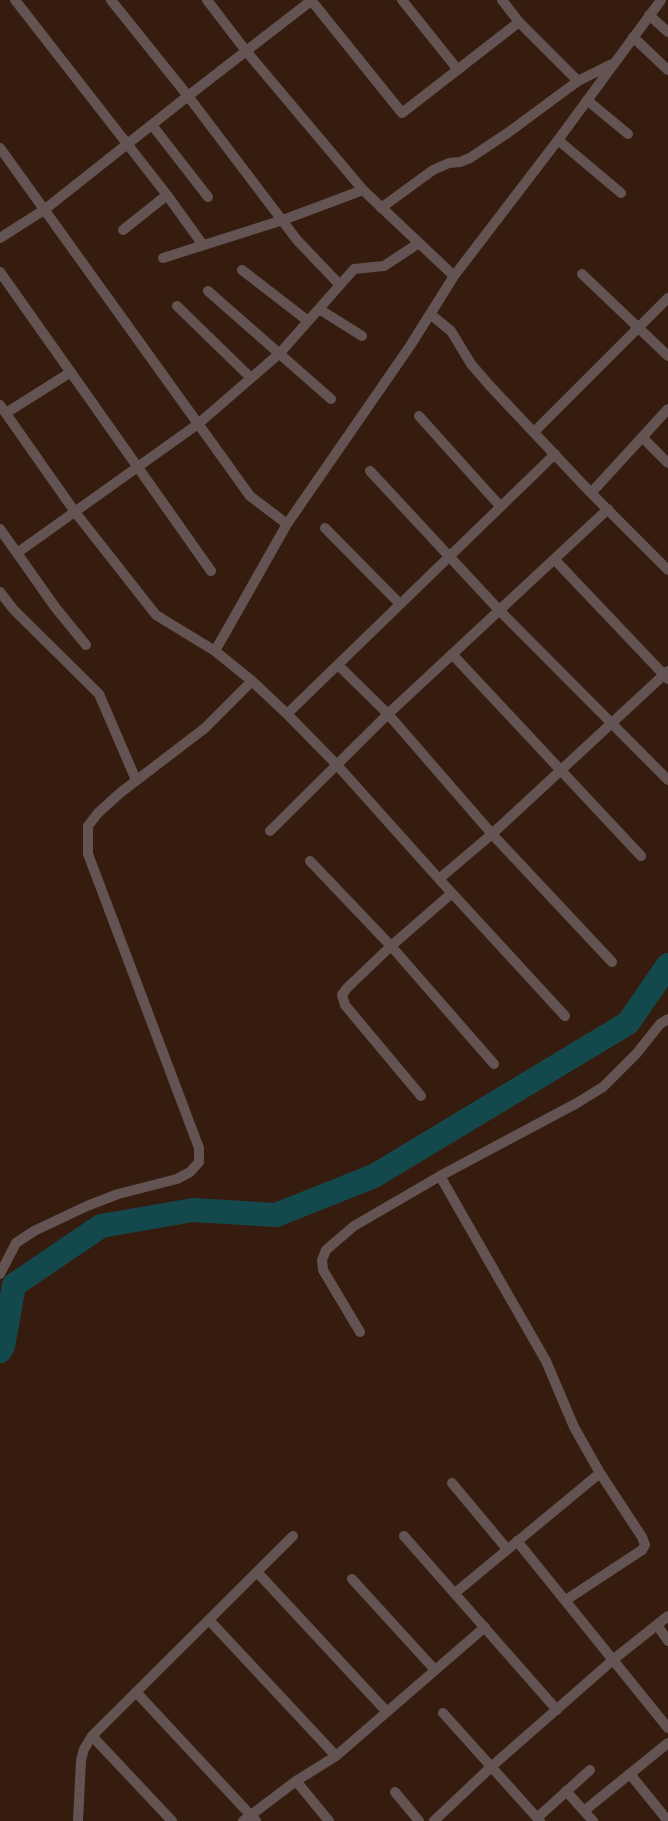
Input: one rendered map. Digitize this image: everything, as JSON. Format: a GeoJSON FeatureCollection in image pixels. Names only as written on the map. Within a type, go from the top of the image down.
{"type":"FeatureCollection","features":[{"type":"Feature","properties":{"kind":"street"},"geometry":{"type":"LineString","coordinates":[[15,0],[167,195],[203,245]]}},
{"type":"Feature","properties":{"kind":"street"},"geometry":{"type":"LineString","coordinates":[[111,0],[188,96],[297,240],[339,284]]}},
{"type":"Feature","properties":{"kind":"street"},"geometry":{"type":"LineString","coordinates":[[207,0],[246,51],[363,190],[454,276]]}},
{"type":"Feature","properties":{"kind":"street"},"geometry":{"type":"LineString","coordinates":[[0,238],[44,210],[311,0],[402,113],[519,22]]}},
{"type":"Feature","properties":{"kind":"street"},"geometry":{"type":"LineString","coordinates":[[402,0],[458,70]]}},
{"type":"Feature","properties":{"kind":"street"},"geometry":{"type":"LineString","coordinates":[[502,0],[519,22],[578,81]]}},
{"type":"Feature","properties":{"kind":"street"},"geometry":{"type":"LineString","coordinates":[[215,651],[287,524],[410,346],[454,276],[558,140],[661,0]]}},
{"type":"Feature","properties":{"kind":"street"},"geometry":{"type":"LineString","coordinates":[[649,15],[668,32]]}},
{"type":"Feature","properties":{"kind":"street"},"geometry":{"type":"LineString","coordinates":[[633,37],[668,70]]}},
{"type":"Feature","properties":{"kind":"street"},"geometry":{"type":"LineString","coordinates":[[381,208],[433,170],[449,163],[460,162],[481,151],[578,81],[614,63]]}},
{"type":"Feature","properties":{"kind":"street"},"geometry":{"type":"LineString","coordinates":[[587,100],[628,134]]}},
{"type":"Feature","properties":{"kind":"street"},"geometry":{"type":"LineString","coordinates":[[152,125],[208,197]]}},
{"type":"Feature","properties":{"kind":"street"},"geometry":{"type":"LineString","coordinates":[[558,140],[621,193]]}},
{"type":"Feature","properties":{"kind":"street"},"geometry":{"type":"LineString","coordinates":[[0,148],[250,496],[287,524]]}},
{"type":"Feature","properties":{"kind":"street"},"geometry":{"type":"LineString","coordinates":[[163,258],[282,220],[363,190]]}},
{"type":"Feature","properties":{"kind":"street"},"geometry":{"type":"LineString","coordinates":[[123,230],[167,195]]}},
{"type":"Feature","properties":{"kind":"street"},"geometry":{"type":"LineString","coordinates":[[17,553],[198,424],[280,353],[339,284],[354,269],[384,266],[420,244]]}},
{"type":"Feature","properties":{"kind":"street"},"geometry":{"type":"LineString","coordinates":[[242,270],[308,321]]}},
{"type":"Feature","properties":{"kind":"street"},"geometry":{"type":"LineString","coordinates":[[0,272],[211,571]]}},
{"type":"Feature","properties":{"kind":"street"},"geometry":{"type":"LineString","coordinates":[[582,274],[668,356]]}},
{"type":"Feature","properties":{"kind":"street"},"geometry":{"type":"LineString","coordinates":[[208,291],[332,399]]}},
{"type":"Feature","properties":{"kind":"street"},"geometry":{"type":"LineString","coordinates":[[534,432],[668,298]]}},
{"type":"Feature","properties":{"kind":"street"},"geometry":{"type":"LineString","coordinates":[[177,306],[251,378]]}},
{"type":"Feature","properties":{"kind":"street"},"geometry":{"type":"LineString","coordinates":[[319,309],[362,336]]}},
{"type":"Feature","properties":{"kind":"street"},"geometry":{"type":"LineString","coordinates":[[430,314],[451,331],[470,364],[591,493],[668,570]]}},
{"type":"Feature","properties":{"kind":"street"},"geometry":{"type":"LineString","coordinates":[[71,372],[3,409],[75,512],[156,615],[215,651],[252,681],[287,714],[337,765],[439,880],[564,1016]]}},
{"type":"Feature","properties":{"kind":"street"},"geometry":{"type":"LineString","coordinates":[[591,493],[668,409]]}},
{"type":"Feature","properties":{"kind":"street"},"geometry":{"type":"LineString","coordinates":[[419,416],[500,506]]}},
{"type":"Feature","properties":{"kind":"street"},"geometry":{"type":"LineString","coordinates":[[642,437],[668,463]]}},
{"type":"Feature","properties":{"kind":"street"},"geometry":{"type":"LineString","coordinates":[[287,714],[555,454]]}},
{"type":"Feature","properties":{"kind":"street"},"geometry":{"type":"LineString","coordinates":[[370,471],[448,557],[499,610],[668,780]]}},
{"type":"Feature","properties":{"kind":"street"},"geometry":{"type":"LineString","coordinates":[[270,831],[388,714],[608,509]]}},
{"type":"Feature","properties":{"kind":"street"},"geometry":{"type":"LineString","coordinates":[[325,528],[400,604]]}},
{"type":"Feature","properties":{"kind":"street"},"geometry":{"type":"LineString","coordinates":[[0,529],[55,606],[86,645]]}},
{"type":"Feature","properties":{"kind":"street"},"geometry":{"type":"LineString","coordinates":[[439,880],[492,834],[667,675],[554,559]]}},
{"type":"Feature","properties":{"kind":"street"},"geometry":{"type":"LineString","coordinates":[[0,592],[14,610],[99,694],[136,780]]}},
{"type":"Feature","properties":{"kind":"street"},"geometry":{"type":"LineString","coordinates":[[452,654],[641,856]]}},
{"type":"Feature","properties":{"kind":"street"},"geometry":{"type":"LineString","coordinates":[[338,665],[388,714],[492,834],[612,962]]}},
{"type":"Feature","properties":{"kind":"street"},"geometry":{"type":"LineString","coordinates":[[0,1274],[16,1243],[34,1231],[87,1206],[118,1194],[177,1179],[190,1172],[198,1162],[199,1148],[88,854],[88,826],[98,813],[136,780],[176,753],[205,728],[252,681]]}},
{"type":"Feature","properties":{"kind":"street"},"geometry":{"type":"LineString","coordinates":[[310,861],[391,946],[494,1064]]}},
{"type":"Feature","properties":{"kind":"street"},"geometry":{"type":"LineString","coordinates":[[421,1096],[345,1005],[342,995],[347,988],[391,946],[452,893]]}},
{"type":"Feature","properties":{"kind":"street"},"geometry":{"type":"LineString","coordinates":[[360,1332],[323,1270],[322,1260],[326,1250],[354,1226],[440,1176],[577,1103],[602,1087],[637,1053],[660,1024],[668,1019]]}},
{"type":"Feature","properties":{"kind":"street"},"geometry":{"type":"LineString","coordinates":[[440,1176],[546,1361],[574,1427],[600,1473],[642,1537],[645,1545],[642,1550],[566,1600]]}},
{"type":"Feature","properties":{"kind":"street"},"geometry":{"type":"LineString","coordinates":[[455,1593],[600,1473]]}},
{"type":"Feature","properties":{"kind":"street"},"geometry":{"type":"LineString","coordinates":[[452,1483],[507,1549]]}},
{"type":"Feature","properties":{"kind":"street"},"geometry":{"type":"LineString","coordinates":[[79,1820],[81,1760],[84,1749],[92,1736],[294,1536]]}},
{"type":"Feature","properties":{"kind":"street"},"geometry":{"type":"LineString","coordinates":[[404,1536],[557,1710]]}},
{"type":"Feature","properties":{"kind":"street"},"geometry":{"type":"LineString","coordinates":[[517,1541],[614,1659],[668,1728]]}},
{"type":"Feature","properties":{"kind":"street"},"geometry":{"type":"LineString","coordinates":[[257,1572],[387,1712]]}},
{"type":"Feature","properties":{"kind":"street"},"geometry":{"type":"LineString","coordinates":[[352,1578],[435,1670]]}},
{"type":"Feature","properties":{"kind":"street"},"geometry":{"type":"LineString","coordinates":[[434,1821],[491,1767],[614,1659],[668,1616]]}},
{"type":"Feature","properties":{"kind":"street"},"geometry":{"type":"LineString","coordinates":[[209,1620],[336,1756]]}},
{"type":"Feature","properties":{"kind":"street"},"geometry":{"type":"LineString","coordinates":[[657,1625],[668,1641]]}},
{"type":"Feature","properties":{"kind":"street"},"geometry":{"type":"LineString","coordinates":[[136,1692],[250,1819],[296,1780],[336,1756],[485,1627]]}},
{"type":"Feature","properties":{"kind":"street"},"geometry":{"type":"LineString","coordinates":[[443,1713],[539,1819],[566,1791],[590,1770]]}},
{"type":"Feature","properties":{"kind":"street"},"geometry":{"type":"LineString","coordinates":[[92,1736],[162,1816],[172,1821]]}},
{"type":"Feature","properties":{"kind":"street"},"geometry":{"type":"LineString","coordinates":[[584,1811],[668,1743]]}},
{"type":"Feature","properties":{"kind":"street"},"geometry":{"type":"LineString","coordinates":[[630,1774],[668,1821]]}},
{"type":"Feature","properties":{"kind":"street"},"geometry":{"type":"LineString","coordinates":[[296,1780],[329,1821]]}},
{"type":"Feature","properties":{"kind":"street"},"geometry":{"type":"LineString","coordinates":[[566,1791],[593,1821]]}},
{"type":"Feature","properties":{"kind":"street"},"geometry":{"type":"LineString","coordinates":[[395,1792],[419,1821]]}},
{"type":"Feature","properties":{"kind":"waterway"},"geometry":{"type":"LineString","coordinates":[[0,1351],[3,1346],[14,1285],[101,1226],[193,1210],[276,1215],[374,1176],[628,1023],[668,965]]}}]}
